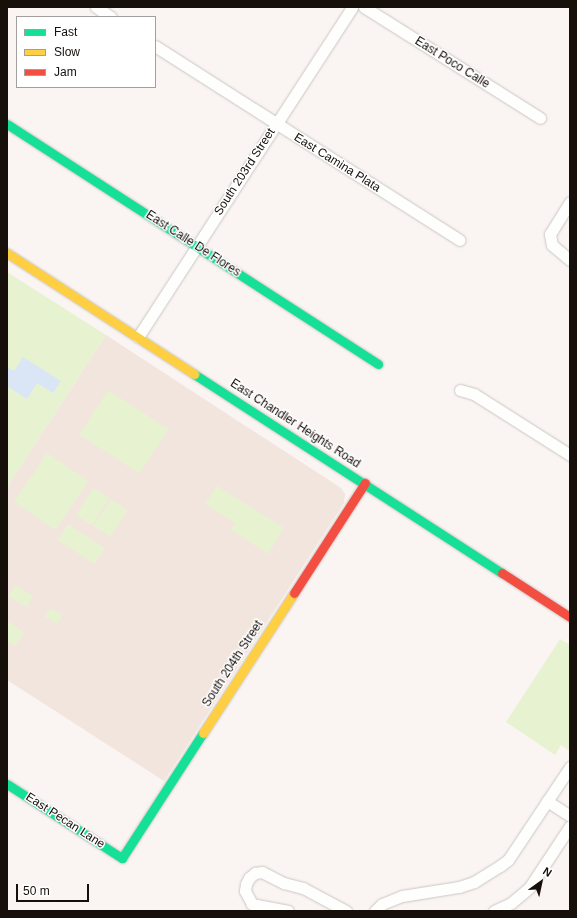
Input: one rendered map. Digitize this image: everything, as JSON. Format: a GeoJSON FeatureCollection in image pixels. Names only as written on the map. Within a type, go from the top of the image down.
{"type":"FeatureCollection","features":[{"type":"Feature","properties":{"kind":"street"},"geometry":{"type":"LineString","coordinates":[[96,7],[110,16]]}},
{"type":"Feature","properties":{"kind":"street","name":"South 203rd Street"},"geometry":{"type":"LineString","coordinates":[[138,337],[352,7]]}},
{"type":"Feature","properties":{"kind":"street","name":"East Poco Calle"},"geometry":{"type":"LineString","coordinates":[[364,7],[540,118]]}},
{"type":"Feature","properties":{"kind":"street","name":"East Camina Plata"},"geometry":{"type":"LineString","coordinates":[[156,47],[459,240]]}},
{"type":"Feature","properties":{"kind":"street","name":"East Calle De Flores"},"geometry":{"type":"LineString","coordinates":[[7,124],[378,364]]}},
{"type":"Feature","properties":{"kind":"street"},"geometry":{"type":"LineString","coordinates":[[570,202],[550,234],[552,245],[570,260]]}},
{"type":"Feature","properties":{"kind":"street","name":"East Chandler Heights Road"},"geometry":{"type":"LineString","coordinates":[[7,253],[365,483],[570,617]]}},
{"type":"Feature","properties":{"kind":"street"},"geometry":{"type":"LineString","coordinates":[[460,390],[474,394],[570,455]]}},
{"type":"Feature","properties":{"kind":"street","name":"South 204th Street"},"geometry":{"type":"LineString","coordinates":[[122,858],[365,483]]}},
{"type":"Feature","properties":{"kind":"street"},"geometry":{"type":"LineString","coordinates":[[375,911],[391,900],[402,896],[459,887],[474,882],[492,872],[508,860],[548,801],[566,783],[570,767]]}},
{"type":"Feature","properties":{"kind":"street","name":"East Pecan Lane"},"geometry":{"type":"LineString","coordinates":[[7,784],[122,858]]}},
{"type":"Feature","properties":{"kind":"street"},"geometry":{"type":"LineString","coordinates":[[548,801],[570,816]]}},
{"type":"Feature","properties":{"kind":"street"},"geometry":{"type":"LineString","coordinates":[[494,911],[511,902],[529,888],[570,826]]}},
{"type":"Feature","properties":{"kind":"street"},"geometry":{"type":"LineString","coordinates":[[288,911],[252,904],[245,891],[249,878],[255,873],[262,872],[284,882],[303,888],[346,911]]}},
{"type":"Feature","properties":{"kind":"shaded area"},"geometry":{"type":"Polygon","coordinates":[[[106,335],[341,488],[345,494],[344,503],[164,781],[7,680],[7,487],[106,335]]]}},
{"type":"Feature","properties":{"kind":"green space"},"geometry":{"type":"Polygon","coordinates":[[[7,272],[106,335],[7,487],[7,272]]]}},
{"type":"Feature","properties":{"kind":"green space"},"geometry":{"type":"Polygon","coordinates":[[[108,390],[168,429],[140,474],[79,434],[108,390]]]}},
{"type":"Feature","properties":{"kind":"green space"},"geometry":{"type":"Polygon","coordinates":[[[47,453],[88,481],[55,530],[14,502],[47,453]]]}},
{"type":"Feature","properties":{"kind":"green space"},"geometry":{"type":"Polygon","coordinates":[[[217,486],[284,528],[268,554],[231,530],[235,523],[205,504],[217,486]]]}},
{"type":"Feature","properties":{"kind":"green space"},"geometry":{"type":"Polygon","coordinates":[[[93,488],[109,498],[92,525],[76,515],[93,488]]]}},
{"type":"Feature","properties":{"kind":"green space"},"geometry":{"type":"Polygon","coordinates":[[[111,499],[128,510],[110,537],[94,526],[111,499]]]}},
{"type":"Feature","properties":{"kind":"green space"},"geometry":{"type":"Polygon","coordinates":[[[68,524],[105,548],[95,564],[58,540],[68,524]]]}},
{"type":"Feature","properties":{"kind":"green space"},"geometry":{"type":"Polygon","coordinates":[[[15,585],[33,596],[26,607],[8,596],[15,585]]]}},
{"type":"Feature","properties":{"kind":"green space"},"geometry":{"type":"Polygon","coordinates":[[[50,608],[62,615],[57,624],[45,617],[50,608]]]}},
{"type":"Feature","properties":{"kind":"green space"},"geometry":{"type":"Polygon","coordinates":[[[7,621],[24,632],[15,646],[9,642],[7,645],[7,621]]]}},
{"type":"Feature","properties":{"kind":"green space"},"geometry":{"type":"Polygon","coordinates":[[[560,639],[570,645],[570,751],[561,745],[555,755],[506,722],[560,639]]]}},
{"type":"Feature","properties":{"kind":"water"},"geometry":{"type":"Polygon","coordinates":[[[23,357],[61,381],[53,393],[37,383],[27,399],[7,386],[7,367],[14,371],[23,357]]]}},
{"type":"Feature","properties":{"kind":"traffic: fast"},"geometry":{"type":"LineString","coordinates":[[7,124],[378,364]]}},
{"type":"Feature","properties":{"kind":"traffic: fast"},"geometry":{"type":"LineString","coordinates":[[194,374],[502,573]]}},
{"type":"Feature","properties":{"kind":"traffic: fast"},"geometry":{"type":"LineString","coordinates":[[7,784],[122,858],[203,733]]}},
{"type":"Feature","properties":{"kind":"traffic: slow"},"geometry":{"type":"LineString","coordinates":[[7,253],[194,374]]}},
{"type":"Feature","properties":{"kind":"traffic: slow"},"geometry":{"type":"LineString","coordinates":[[203,733],[294,593]]}},
{"type":"Feature","properties":{"kind":"traffic: jam"},"geometry":{"type":"LineString","coordinates":[[294,593],[365,483]]}},
{"type":"Feature","properties":{"kind":"traffic: jam"},"geometry":{"type":"LineString","coordinates":[[502,573],[570,617]]}}]}
